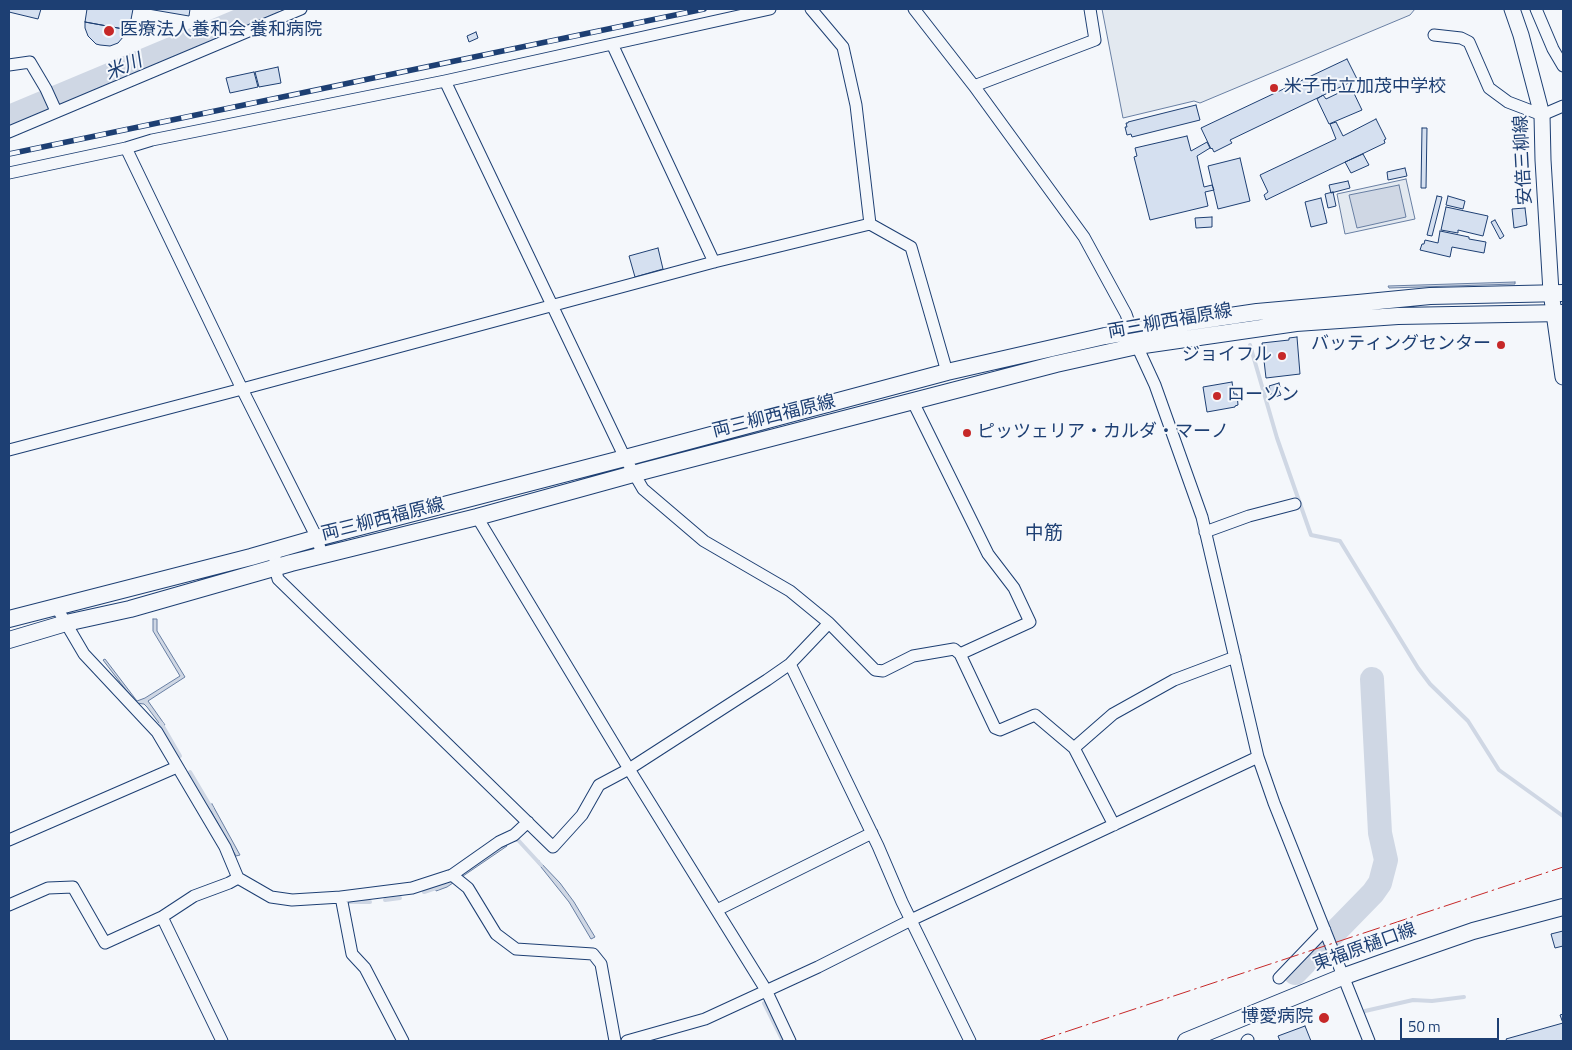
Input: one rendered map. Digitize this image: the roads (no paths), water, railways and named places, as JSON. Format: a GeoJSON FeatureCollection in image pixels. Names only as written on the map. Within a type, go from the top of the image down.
{"type":"FeatureCollection","features":[{"type":"Feature","properties":{"kind":"main road","name":"両三柳西福原線"},"geometry":{"type":"LineString","coordinates":[[9,619],[57,608],[947,372],[1135,338],[1256,312],[1430,296],[1557,292]]}},
{"type":"Feature","properties":{"kind":"main road","name":"両三柳西福原線"},"geometry":{"type":"LineString","coordinates":[[9,640],[66,623],[130,609],[275,567],[477,517],[1056,364],[1135,338],[1296,323],[1398,316],[1558,313]]}},
{"type":"Feature","properties":{"kind":"main road","name":"東福原樋口線"},"geometry":{"type":"LineString","coordinates":[[1186,1041],[1342,977],[1473,931],[1563,907]]}},
{"type":"Feature","properties":{"kind":"street"},"geometry":{"type":"LineString","coordinates":[[9,132],[55,110],[301,9]]}},
{"type":"Feature","properties":{"kind":"street"},"geometry":{"type":"LineString","coordinates":[[9,173],[126,148],[152,140],[445,81],[770,9]]}},
{"type":"Feature","properties":{"kind":"street"},"geometry":{"type":"LineString","coordinates":[[812,9],[844,46],[856,105],[870,224]]}},
{"type":"Feature","properties":{"kind":"street"},"geometry":{"type":"LineString","coordinates":[[914,9],[974,86],[1084,237],[1120,301],[1155,385],[1202,517],[1258,757],[1342,977],[1369,1041]]}},
{"type":"Feature","properties":{"kind":"street"},"geometry":{"type":"LineString","coordinates":[[974,86],[1095,40],[1090,9]]}},
{"type":"Feature","properties":{"kind":"street","name":"安倍三柳線"},"geometry":{"type":"LineString","coordinates":[[1512,9],[1522,35],[1542,115],[1542,160],[1557,292],[1563,377]]}},
{"type":"Feature","properties":{"kind":"street"},"geometry":{"type":"LineString","coordinates":[[1536,9],[1558,50],[1563,66]]}},
{"type":"Feature","properties":{"kind":"street"},"geometry":{"type":"LineString","coordinates":[[1434,35],[1461,38],[1469,42],[1489,88],[1508,102],[1542,115],[1563,106]]}},
{"type":"Feature","properties":{"kind":"street"},"geometry":{"type":"LineString","coordinates":[[612,44],[714,262]]}},
{"type":"Feature","properties":{"kind":"street"},"geometry":{"type":"LineString","coordinates":[[9,65],[30,62],[48,93],[55,110]]}},
{"type":"Feature","properties":{"kind":"street"},"geometry":{"type":"LineString","coordinates":[[445,81],[625,458],[643,489],[704,540],[790,591],[829,623],[875,670],[883,671],[913,656],[954,649],[960,654],[994,728],[1000,730],[1035,715],[1074,748],[1114,825]]}},
{"type":"Feature","properties":{"kind":"street"},"geometry":{"type":"LineString","coordinates":[[126,148],[242,389],[317,538],[322,555]]}},
{"type":"Feature","properties":{"kind":"street"},"geometry":{"type":"LineString","coordinates":[[9,450],[714,262],[870,224],[911,247],[947,372]]}},
{"type":"Feature","properties":{"kind":"street"},"geometry":{"type":"LineString","coordinates":[[913,402],[988,554],[1014,588],[1030,622],[960,654]]}},
{"type":"Feature","properties":{"kind":"street"},"geometry":{"type":"LineString","coordinates":[[1205,532],[1249,516],[1295,504]]}},
{"type":"Feature","properties":{"kind":"street"},"geometry":{"type":"LineString","coordinates":[[477,517],[628,769],[718,910],[766,990],[790,1041]]}},
{"type":"Feature","properties":{"kind":"street"},"geometry":{"type":"LineString","coordinates":[[275,550],[275,567],[278,579],[552,847],[582,815],[599,785],[628,769],[790,664],[829,623]]}},
{"type":"Feature","properties":{"kind":"street"},"geometry":{"type":"LineString","coordinates":[[57,608],[84,654],[158,732],[225,847],[238,878],[271,897],[292,900],[341,897],[412,888],[456,878],[498,842],[514,835],[528,822]]}},
{"type":"Feature","properties":{"kind":"street"},"geometry":{"type":"LineString","coordinates":[[1074,748],[1113,714],[1159,688],[1174,680],[1235,657]]}},
{"type":"Feature","properties":{"kind":"street"},"geometry":{"type":"LineString","coordinates":[[790,664],[970,1041]]}},
{"type":"Feature","properties":{"kind":"street"},"geometry":{"type":"LineString","coordinates":[[627,1041],[705,1019],[1258,757]]}},
{"type":"Feature","properties":{"kind":"street"},"geometry":{"type":"LineString","coordinates":[[9,840],[177,767]]}},
{"type":"Feature","properties":{"kind":"street"},"geometry":{"type":"LineString","coordinates":[[718,910],[872,833]]}},
{"type":"Feature","properties":{"kind":"street"},"geometry":{"type":"LineString","coordinates":[[9,905],[48,888],[73,887],[105,943],[162,917],[194,896],[238,878]]}},
{"type":"Feature","properties":{"kind":"street"},"geometry":{"type":"LineString","coordinates":[[456,878],[468,888],[496,934],[516,949],[593,954],[601,964],[615,1041]]}},
{"type":"Feature","properties":{"kind":"street"},"geometry":{"type":"LineString","coordinates":[[341,897],[352,954],[365,968],[404,1041]]}},
{"type":"Feature","properties":{"kind":"street"},"geometry":{"type":"LineString","coordinates":[[162,917],[222,1041]]}},
{"type":"Feature","properties":{"kind":"street"},"geometry":{"type":"LineString","coordinates":[[1279,978],[1325,931]]}},
{"type":"Feature","properties":{"kind":"waterway","name":"米川"},"geometry":{"type":"LineString","coordinates":[[9,117],[267,9]]}},
{"type":"Feature","properties":{"kind":"waterway"},"geometry":{"type":"LineString","coordinates":[[1250,345],[1277,438],[1311,535],[1340,541],[1418,668],[1430,684],[1468,721],[1499,770],[1563,816]]}},
{"type":"Feature","properties":{"kind":"waterway"},"geometry":{"type":"LineString","coordinates":[[1295,973],[1373,893],[1380,883],[1386,860],[1380,833],[1372,679]]}},
{"type":"Feature","properties":{"kind":"waterway"},"geometry":{"type":"LineString","coordinates":[[161,723],[180,756]]}},
{"type":"Feature","properties":{"kind":"waterway"},"geometry":{"type":"LineString","coordinates":[[190,772],[212,809]]}},
{"type":"Feature","properties":{"kind":"waterway"},"geometry":{"type":"LineString","coordinates":[[514,840],[518,840],[541,865]]}},
{"type":"Feature","properties":{"kind":"waterway"},"geometry":{"type":"LineString","coordinates":[[424,892],[439,887]]}},
{"type":"Feature","properties":{"kind":"waterway"},"geometry":{"type":"LineString","coordinates":[[385,900],[400,898]]}},
{"type":"Feature","properties":{"kind":"waterway"},"geometry":{"type":"LineString","coordinates":[[345,902],[370,902]]}},
{"type":"Feature","properties":{"kind":"waterway"},"geometry":{"type":"LineString","coordinates":[[1365,1011],[1413,1000],[1432,1001],[1464,997]]}},
{"type":"Feature","properties":{"kind":"waterway"},"geometry":{"type":"LineString","coordinates":[[764,1003],[783,1041]]}},
{"type":"Feature","properties":{"kind":"railway"},"geometry":{"type":"LineString","coordinates":[[9,154],[704,9]]}},
{"type":"Feature","properties":{"kind":"place","name":"医療法人養和会 養和病院"},"geometry":{"type":"Point","coordinates":[109,31]}},
{"type":"Feature","properties":{"kind":"place","name":"米子市立加茂中学校"},"geometry":{"type":"Point","coordinates":[1274,88]}},
{"type":"Feature","properties":{"kind":"place","name":"バッティングセンター"},"geometry":{"type":"Point","coordinates":[1501,345]}},
{"type":"Feature","properties":{"kind":"place","name":"ジョイフル"},"geometry":{"type":"Point","coordinates":[1282,356]}},
{"type":"Feature","properties":{"kind":"place","name":"ローソン"},"geometry":{"type":"Point","coordinates":[1217,396]}},
{"type":"Feature","properties":{"kind":"place","name":"ピッツェリア・カルダ・マーノ"},"geometry":{"type":"Point","coordinates":[967,433]}},
{"type":"Feature","properties":{"kind":"place","name":"博愛病院"},"geometry":{"type":"Point","coordinates":[1324,1018]}},
{"type":"Feature","properties":{"kind":"district","name":"中筋"},"geometry":{"type":"Point","coordinates":[1044,534]}}]}
